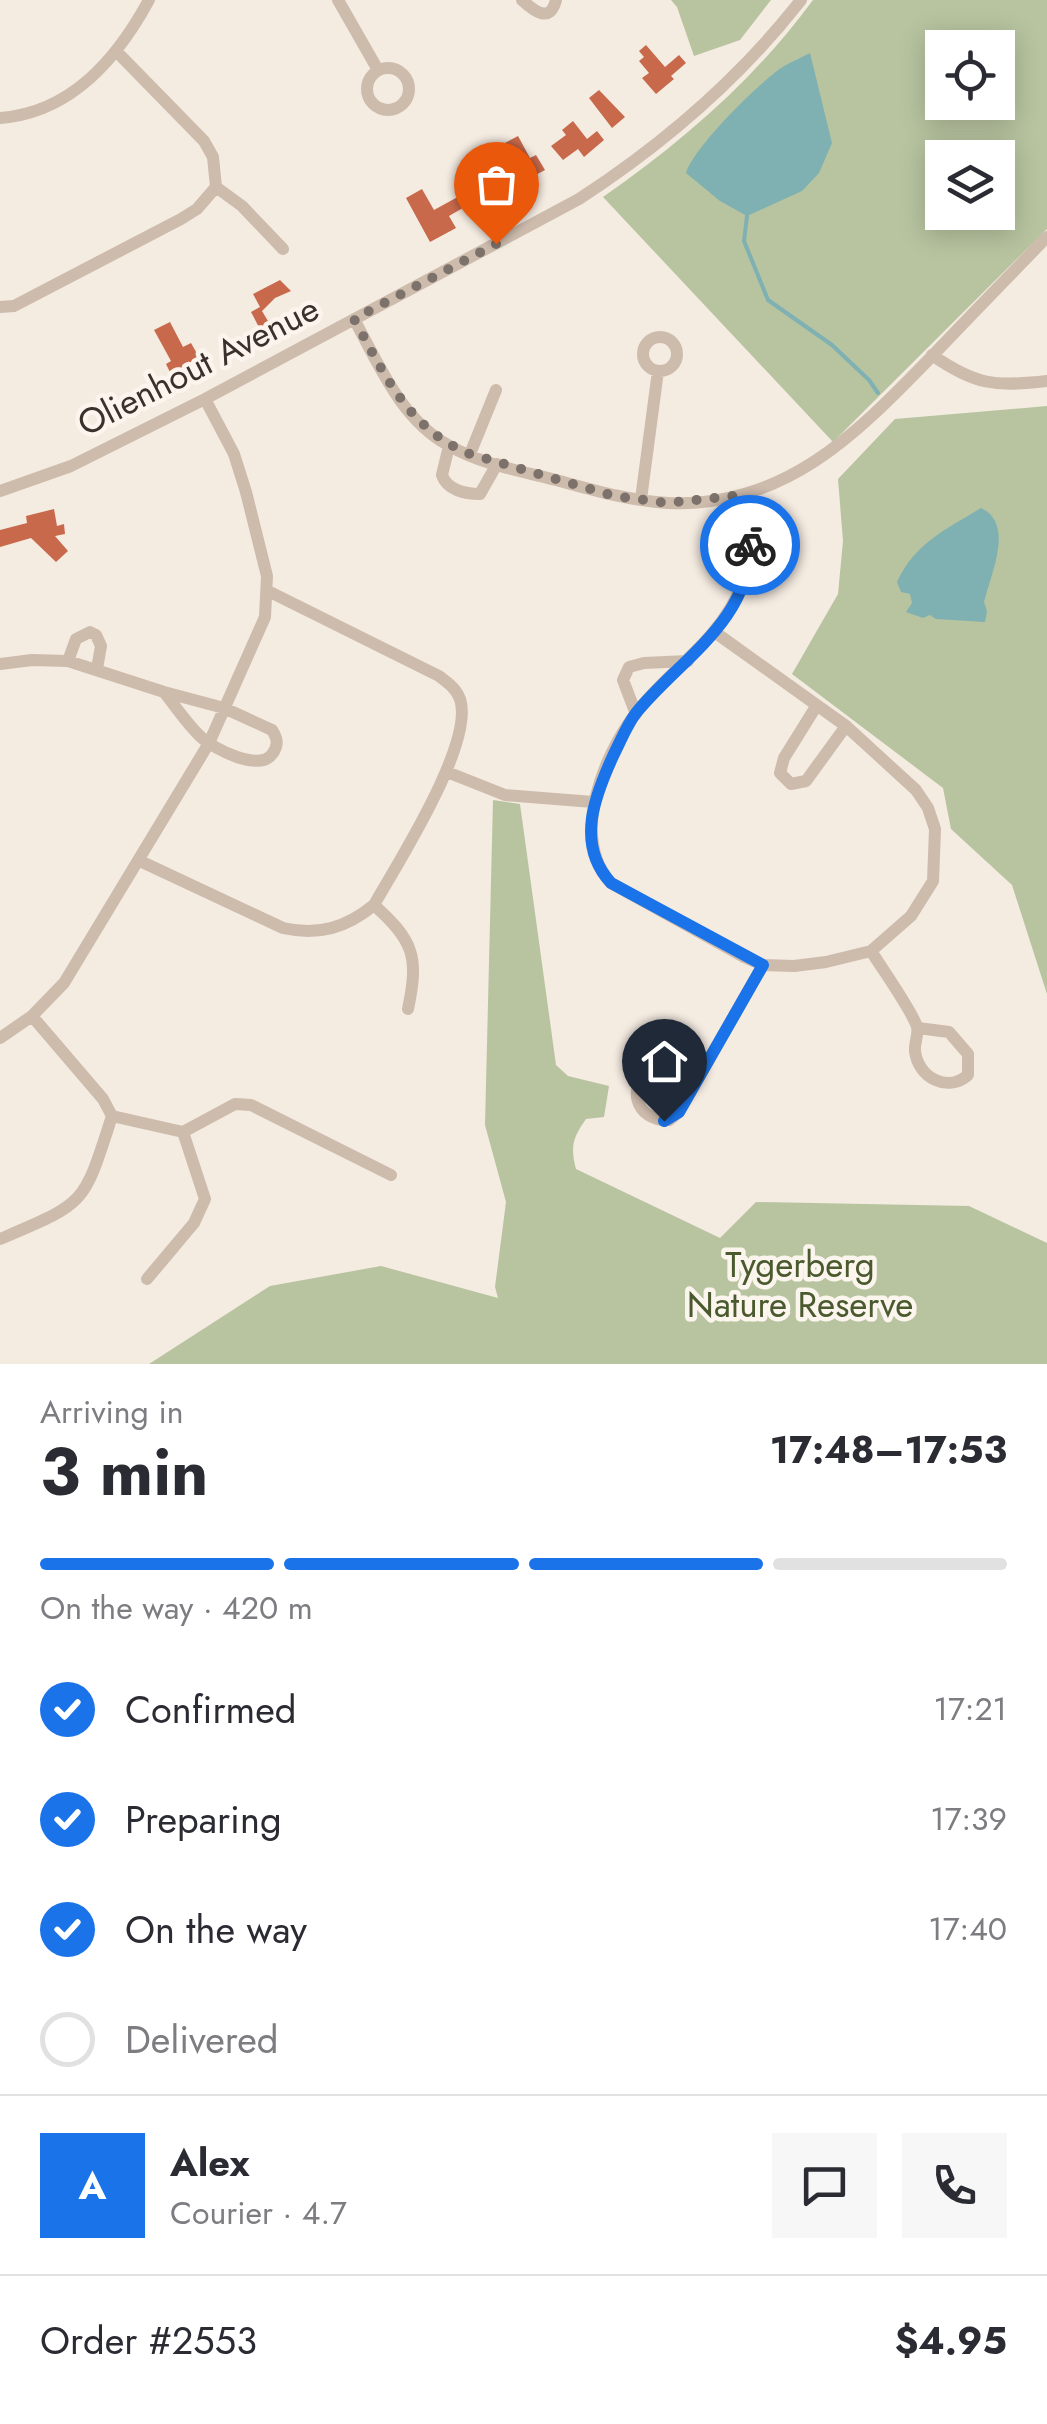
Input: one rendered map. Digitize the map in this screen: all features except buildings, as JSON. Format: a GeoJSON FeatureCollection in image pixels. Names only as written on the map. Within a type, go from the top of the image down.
{"type":"FeatureCollection","features":[{"type":"Feature","properties":{"kind":"street"},"geometry":{"type":"LineString","coordinates":[[0,118],[64,100],[86,84],[117,52],[149,0]]}},
{"type":"Feature","properties":{"kind":"street"},"geometry":{"type":"LineString","coordinates":[[338,0],[378,70]]}},
{"type":"Feature","properties":{"kind":"street"},"geometry":{"type":"LineString","coordinates":[[522,0],[538,14],[545,14],[551,12],[556,0]]}},
{"type":"Feature","properties":{"kind":"street","name":"Olienhout Avenue"},"geometry":{"type":"LineString","coordinates":[[0,491],[70,466],[205,399],[557,212],[603,183],[701,106],[767,42],[801,0]]}},
{"type":"Feature","properties":{"kind":"street"},"geometry":{"type":"LineString","coordinates":[[0,307],[14,306],[182,220],[216,187],[213,157],[204,141],[117,52]]}},
{"type":"Feature","properties":{"kind":"street"},"geometry":{"type":"LineString","coordinates":[[216,187],[242,206],[283,248]]}},
{"type":"Feature","properties":{"kind":"street"},"geometry":{"type":"LineString","coordinates":[[354,319],[398,399],[415,419],[449,446],[497,464],[614,496],[691,502],[743,495],[793,475],[836,448],[1047,237]]}},
{"type":"Feature","properties":{"kind":"street"},"geometry":{"type":"LineString","coordinates":[[932,355],[965,377],[982,382],[1047,381]]}},
{"type":"Feature","properties":{"kind":"street"},"geometry":{"type":"LineString","coordinates":[[642,500],[658,371]]}},
{"type":"Feature","properties":{"kind":"street"},"geometry":{"type":"LineString","coordinates":[[470,454],[496,390]]}},
{"type":"Feature","properties":{"kind":"street"},"geometry":{"type":"LineString","coordinates":[[0,1038],[32,1016],[64,984],[209,742],[265,617],[268,591],[263,559],[240,472],[205,399]]}},
{"type":"Feature","properties":{"kind":"street"},"geometry":{"type":"LineString","coordinates":[[449,446],[442,474],[447,485],[455,489],[480,494],[497,464]]}},
{"type":"Feature","properties":{"kind":"street"},"geometry":{"type":"LineString","coordinates":[[716,634],[846,726],[916,790],[928,808],[935,828],[933,881],[910,916],[870,950],[826,962],[763,965],[611,883],[594,856],[593,802],[636,714],[716,634],[744,581],[750,530],[743,495]]}},
{"type":"Feature","properties":{"kind":"street"},"geometry":{"type":"LineString","coordinates":[[140,862],[283,928],[305,933],[340,926],[374,906],[447,772],[462,712],[452,686],[268,591]]}},
{"type":"Feature","properties":{"kind":"street"},"geometry":{"type":"LineString","coordinates":[[68,661],[76,639],[90,632],[101,646],[97,669]]}},
{"type":"Feature","properties":{"kind":"street"},"geometry":{"type":"LineString","coordinates":[[0,664],[68,661],[224,708],[272,730],[276,738],[274,752],[256,762],[209,742],[164,692]]}},
{"type":"Feature","properties":{"kind":"street"},"geometry":{"type":"LineString","coordinates":[[636,714],[623,680],[629,668],[644,663],[688,661]]}},
{"type":"Feature","properties":{"kind":"street"},"geometry":{"type":"LineString","coordinates":[[817,705],[784,758],[780,773],[785,780],[792,784],[806,781],[846,726]]}},
{"type":"Feature","properties":{"kind":"street"},"geometry":{"type":"LineString","coordinates":[[447,772],[505,796],[593,802]]}},
{"type":"Feature","properties":{"kind":"street"},"geometry":{"type":"LineString","coordinates":[[374,906],[408,942],[414,976],[408,1009]]}},
{"type":"Feature","properties":{"kind":"street"},"geometry":{"type":"LineString","coordinates":[[870,950],[918,1028],[915,1052],[931,1076],[947,1085],[968,1075],[968,1054],[949,1032],[918,1028]]}},
{"type":"Feature","properties":{"kind":"street"},"geometry":{"type":"LineString","coordinates":[[696,1080],[655,1068],[641,1078],[635,1097],[645,1112],[664,1121],[679,1112],[763,965]]}},
{"type":"Feature","properties":{"kind":"street"},"geometry":{"type":"LineString","coordinates":[[32,1016],[96,1090],[112,1116],[183,1132],[235,1104],[252,1105],[391,1175]]}},
{"type":"Feature","properties":{"kind":"street"},"geometry":{"type":"LineString","coordinates":[[0,1240],[55,1216],[82,1196],[92,1180],[112,1116]]}},
{"type":"Feature","properties":{"kind":"street"},"geometry":{"type":"LineString","coordinates":[[147,1279],[194,1223],[205,1199],[183,1132]]}},
{"type":"Feature","properties":{"kind":"green space"},"geometry":{"type":"Polygon","coordinates":[[[671,0],[771,0],[740,40],[694,56],[671,0]]]}},
{"type":"Feature","properties":{"kind":"green space"},"geometry":{"type":"Polygon","coordinates":[[[813,0],[1047,0],[1047,229],[833,442],[603,197],[716,107],[767,56],[813,0]]]}},
{"type":"Feature","properties":{"kind":"green space"},"geometry":{"type":"Polygon","coordinates":[[[1047,406],[1047,994],[1012,885],[951,829],[943,788],[792,674],[838,594],[843,541],[838,479],[895,419],[1047,406]]]}},
{"type":"Feature","properties":{"kind":"green space","name":"Tygerberg Nature Reserve"},"geometry":{"type":"Polygon","coordinates":[[[493,800],[520,804],[556,1065],[568,1076],[609,1086],[604,1117],[586,1119],[576,1137],[576,1169],[720,1238],[756,1202],[969,1206],[1047,1243],[1047,1364],[149,1364],[270,1286],[381,1266],[498,1298],[495,1287],[506,1202],[485,1125],[493,800]]]}},
{"type":"Feature","properties":{"kind":"water"},"geometry":{"type":"Polygon","coordinates":[[[810,53],[832,143],[819,173],[802,191],[747,216],[720,201],[686,173],[713,133],[757,88],[781,68],[810,53]]]}},
{"type":"Feature","properties":{"kind":"water"},"geometry":{"type":"Polygon","coordinates":[[[981,508],[991,515],[999,537],[984,602],[985,622],[936,619],[930,615],[923,618],[906,612],[912,603],[910,594],[901,592],[897,582],[904,569],[932,539],[981,508]]]}},
{"type":"Feature","properties":{"kind":"waterway"},"geometry":{"type":"LineString","coordinates":[[747,216],[744,241],[768,300],[832,345],[878,393]]}},
{"type":"Feature","properties":{"kind":"way so far"},"geometry":{"type":"LineString","coordinates":[[496,244],[354,319],[398,399],[415,419],[449,446],[497,464],[614,496],[667,503],[743,495],[750,545]]}},
{"type":"Feature","properties":{"kind":"route"},"geometry":{"type":"LineString","coordinates":[[664,1121],[679,1112],[763,965],[611,883],[594,856],[593,802],[636,714],[716,634],[744,581],[750,545]]}}]}
